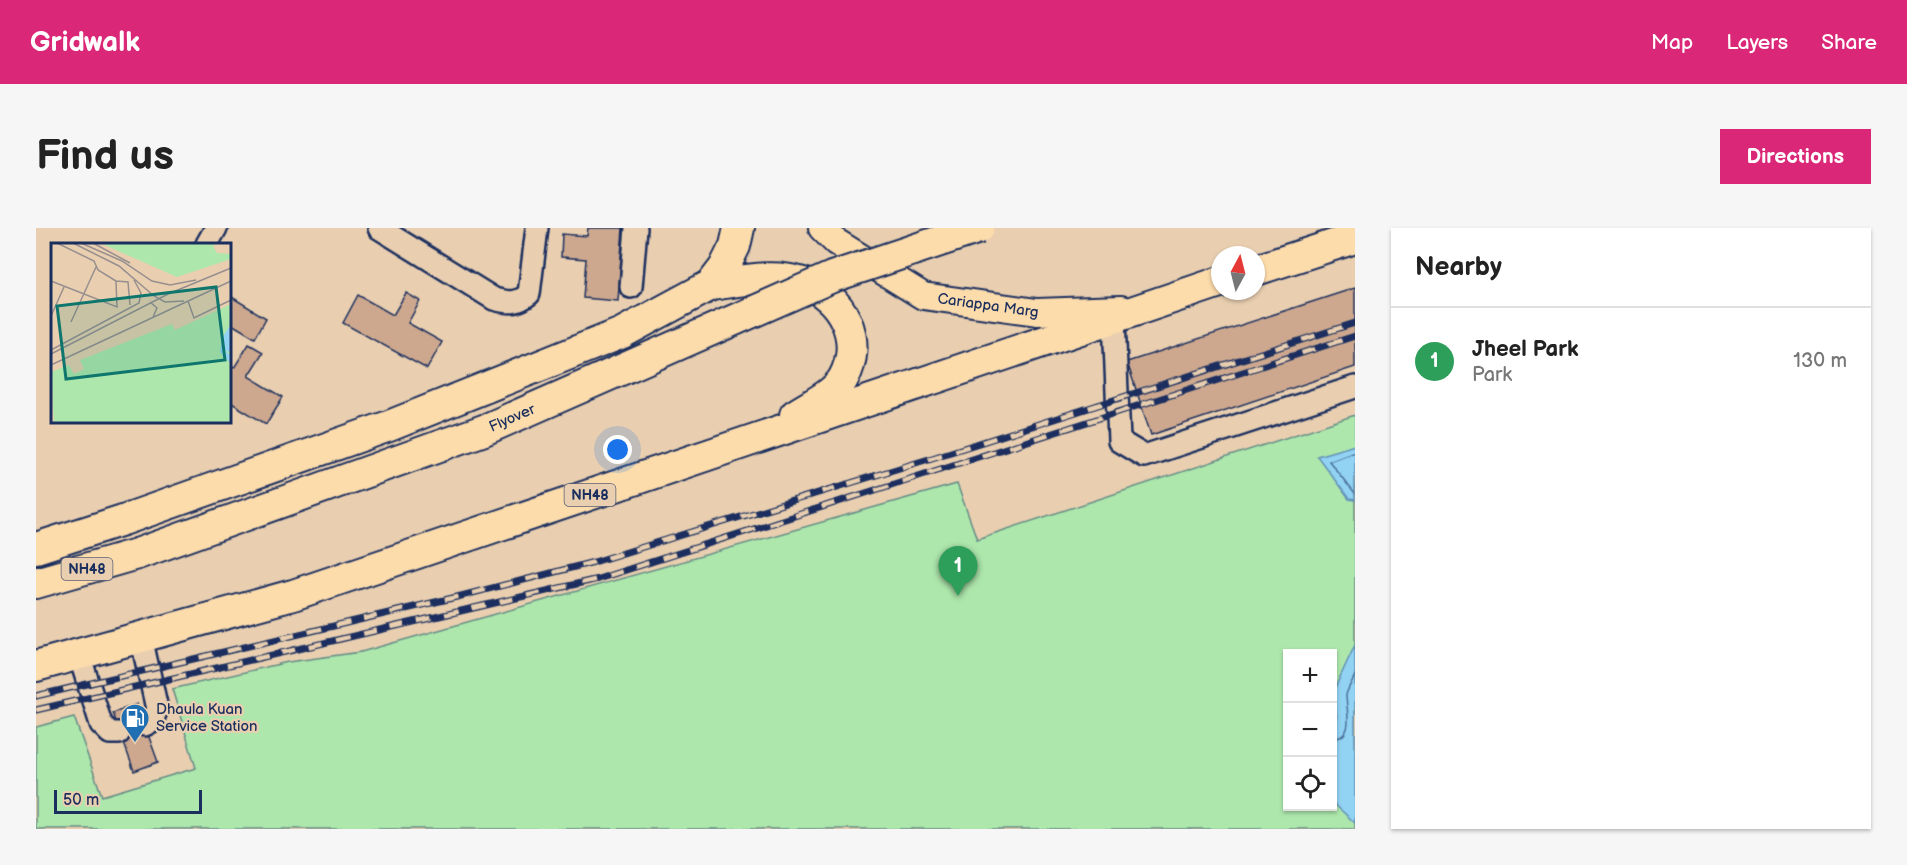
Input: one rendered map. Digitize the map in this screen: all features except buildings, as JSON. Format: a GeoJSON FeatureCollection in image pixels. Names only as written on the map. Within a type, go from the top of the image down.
{"type":"FeatureCollection","features":[{"type":"Feature","properties":{"kind":"highway"},"geometry":{"type":"LineString","coordinates":[[711,285],[724,268],[735,246],[739,228]]}},
{"type":"Feature","properties":{"kind":"highway","name":"Flyover"},"geometry":{"type":"LineString","coordinates":[[36,583],[137,554],[484,430],[832,277],[979,228]]}},
{"type":"Feature","properties":{"kind":"highway"},"geometry":{"type":"LineString","coordinates":[[1265,267],[1355,238]]}},
{"type":"Feature","properties":{"kind":"highway"},"geometry":{"type":"LineString","coordinates":[[36,548],[123,520],[389,426],[515,378],[622,333],[711,285],[774,277],[802,282],[822,291],[834,300],[844,313],[851,353],[842,379],[817,401],[759,439]]}},
{"type":"Feature","properties":{"kind":"highway","name":"NH48"},"geometry":{"type":"LineString","coordinates":[[36,666],[293,595],[1211,285]]}},
{"type":"Feature","properties":{"kind":"main road","name":"Cariappa Marg"},"geometry":{"type":"LineString","coordinates":[[822,228],[836,242],[923,296],[1038,312],[1127,313]]}},
{"type":"Feature","properties":{"kind":"lane"},"geometry":{"type":"LineString","coordinates":[[208,243],[216,228]]}},
{"type":"Feature","properties":{"kind":"lane"},"geometry":{"type":"LineString","coordinates":[[379,228],[494,299],[506,302],[519,302],[529,294],[537,228]]}},
{"type":"Feature","properties":{"kind":"lane"},"geometry":{"type":"LineString","coordinates":[[631,287],[636,228]]}},
{"type":"Feature","properties":{"kind":"lane"},"geometry":{"type":"LineString","coordinates":[[1127,313],[1119,441],[1144,456],[1355,387]]}},
{"type":"Feature","properties":{"kind":"lane"},"geometry":{"type":"LineString","coordinates":[[141,637],[157,710],[152,721],[146,725]]}},
{"type":"Feature","properties":{"kind":"lane"},"geometry":{"type":"LineString","coordinates":[[79,654],[101,724],[110,733],[119,733]]}},
{"type":"Feature","properties":{"kind":"green space"},"geometry":{"type":"Polygon","coordinates":[[[1355,415],[1355,829],[36,829],[36,727],[74,717],[102,796],[196,768],[172,689],[288,662],[361,652],[957,484],[977,539],[1355,415]]]}},
{"type":"Feature","properties":{"kind":"water"},"geometry":{"type":"Polygon","coordinates":[[[1355,445],[1355,500],[1349,499],[1317,456],[1355,445]]]}},
{"type":"Feature","properties":{"kind":"water"},"geometry":{"type":"Polygon","coordinates":[[[1355,645],[1355,823],[1337,807],[1337,684],[1355,645]]]}},
{"type":"Feature","properties":{"kind":"railway"},"geometry":{"type":"LineString","coordinates":[[36,696],[461,596],[594,562],[932,458],[1355,323]]}},
{"type":"Feature","properties":{"kind":"railway"},"geometry":{"type":"LineString","coordinates":[[36,710],[598,579],[1355,336]]}},
{"type":"Feature","properties":{"kind":"place","name":"Jheel Park"},"geometry":{"type":"Point","coordinates":[958,596]}},
{"type":"Feature","properties":{"kind":"place","name":"Dhaula Kuan Service Station"},"geometry":{"type":"Point","coordinates":[135,744]}}]}
